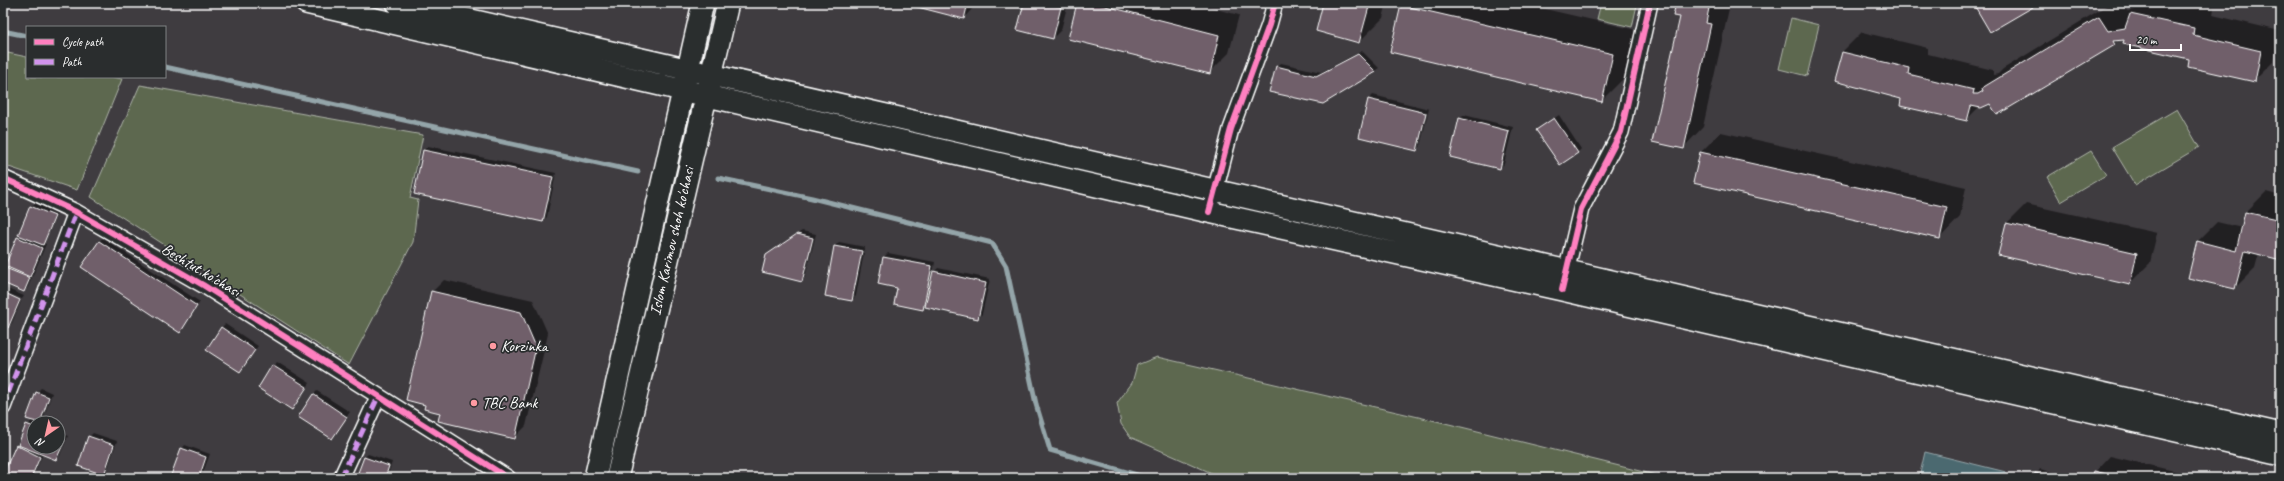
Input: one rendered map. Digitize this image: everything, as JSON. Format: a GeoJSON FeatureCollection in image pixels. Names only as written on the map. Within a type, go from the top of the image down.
{"type":"FeatureCollection","features":[{"type":"Feature","properties":{"kind":"main road"},"geometry":{"type":"LineString","coordinates":[[306,3],[681,91],[708,86],[1215,190],[1564,281],[2281,455]]}},
{"type":"Feature","properties":{"kind":"main road"},"geometry":{"type":"LineString","coordinates":[[397,3],[686,71],[708,86],[1209,212],[1564,281],[2281,434]]}},
{"type":"Feature","properties":{"kind":"main road","name":"Islom Karimov shoh ko'chasi"},"geometry":{"type":"LineString","coordinates":[[595,478],[681,91],[703,3]]}},
{"type":"Feature","properties":{"kind":"main road","name":"Islom Karimov shoh ko'chasi"},"geometry":{"type":"LineString","coordinates":[[617,478],[728,3]]}},
{"type":"Feature","properties":{"kind":"street"},"geometry":{"type":"LineString","coordinates":[[1209,212],[1231,129],[1269,25],[1275,3]]}},
{"type":"Feature","properties":{"kind":"street"},"geometry":{"type":"LineString","coordinates":[[1564,281],[1581,209],[1621,132],[1650,3]]}},
{"type":"Feature","properties":{"kind":"street","name":"Beshtut ko'chasi"},"geometry":{"type":"LineString","coordinates":[[3,178],[76,212],[203,285],[508,478]]}},
{"type":"Feature","properties":{"kind":"street"},"geometry":{"type":"LineString","coordinates":[[3,407],[76,212]]}},
{"type":"Feature","properties":{"kind":"street"},"geometry":{"type":"LineString","coordinates":[[340,478],[378,397]]}},
{"type":"Feature","properties":{"kind":"green space"},"geometry":{"type":"Polygon","coordinates":[[[1601,3],[1637,5],[1632,27],[1597,19],[1601,3]]]}},
{"type":"Feature","properties":{"kind":"green space"},"geometry":{"type":"Polygon","coordinates":[[[1791,18],[1819,25],[1807,76],[1779,69],[1791,18]]]}},
{"type":"Feature","properties":{"kind":"green space"},"geometry":{"type":"Polygon","coordinates":[[[3,52],[26,57],[26,78],[122,79],[77,190],[3,165],[3,52]]]}},
{"type":"Feature","properties":{"kind":"green space"},"geometry":{"type":"Polygon","coordinates":[[[140,85],[423,135],[410,198],[418,200],[413,242],[349,365],[91,197],[140,85]]]}},
{"type":"Feature","properties":{"kind":"green space"},"geometry":{"type":"Polygon","coordinates":[[[2177,109],[2199,147],[2135,185],[2112,147],[2177,109]]]}},
{"type":"Feature","properties":{"kind":"green space"},"geometry":{"type":"Polygon","coordinates":[[[2091,151],[2106,175],[2061,202],[2047,177],[2091,151]]]}},
{"type":"Feature","properties":{"kind":"green space"},"geometry":{"type":"Polygon","coordinates":[[[1157,357],[1449,424],[1668,478],[1223,478],[1130,437],[1121,424],[1117,403],[1132,383],[1137,365],[1157,357]]]}},
{"type":"Feature","properties":{"kind":"water"},"geometry":{"type":"Polygon","coordinates":[[[1925,452],[2006,472],[2005,478],[1919,478],[1925,452]]]}},
{"type":"Feature","properties":{"kind":"building"},"geometry":{"type":"Polygon","coordinates":[[[902,3],[968,3],[964,19],[902,3]]]}},
{"type":"Feature","properties":{"kind":"building"},"geometry":{"type":"Polygon","coordinates":[[[1024,3],[1044,3],[1061,7],[1053,39],[1017,30],[1024,3]]]}},
{"type":"Feature","properties":{"kind":"building"},"geometry":{"type":"Polygon","coordinates":[[[1077,3],[1094,3],[1219,35],[1210,74],[1068,39],[1077,3]]]}},
{"type":"Feature","properties":{"kind":"building"},"geometry":{"type":"Polygon","coordinates":[[[1323,3],[1370,3],[1359,43],[1316,31],[1323,3]]]}},
{"type":"Feature","properties":{"kind":"building"},"geometry":{"type":"Polygon","coordinates":[[[1676,3],[1710,3],[1706,23],[1711,24],[1684,149],[1652,142],[1680,17],[1673,16],[1676,3]]]}},
{"type":"Feature","properties":{"kind":"building"},"geometry":{"type":"Polygon","coordinates":[[[1973,3],[2031,3],[2033,7],[1990,32],[1973,3]]]}},
{"type":"Feature","properties":{"kind":"building"},"geometry":{"type":"Polygon","coordinates":[[[1401,5],[1613,54],[1602,102],[1390,52],[1401,5]]]}},
{"type":"Feature","properties":{"kind":"building"},"geometry":{"type":"Polygon","coordinates":[[[2130,14],[2194,28],[2193,35],[2261,51],[2255,82],[2188,67],[2189,59],[2123,44],[2124,40],[2113,41],[2115,45],[1997,115],[1990,104],[1981,108],[1971,106],[1967,121],[1900,106],[1901,99],[1834,81],[1842,52],[1909,68],[1908,74],[1974,90],[1973,94],[1978,94],[1983,91],[1982,88],[2099,17],[2108,31],[2125,28],[2130,14]]]}},
{"type":"Feature","properties":{"kind":"building"},"geometry":{"type":"Polygon","coordinates":[[[1358,54],[1376,72],[1323,104],[1269,92],[1276,66],[1316,76],[1358,54]]]}},
{"type":"Feature","properties":{"kind":"building"},"geometry":{"type":"Polygon","coordinates":[[[1368,99],[1426,113],[1417,151],[1359,137],[1368,99]]]}},
{"type":"Feature","properties":{"kind":"building"},"geometry":{"type":"Polygon","coordinates":[[[1459,118],[1509,131],[1500,169],[1450,157],[1459,118]]]}},
{"type":"Feature","properties":{"kind":"building"},"geometry":{"type":"Polygon","coordinates":[[[1554,118],[1578,153],[1560,165],[1536,130],[1554,118]]]}},
{"type":"Feature","properties":{"kind":"building"},"geometry":{"type":"Polygon","coordinates":[[[423,150],[553,177],[543,222],[414,194],[423,150]]]}},
{"type":"Feature","properties":{"kind":"building"},"geometry":{"type":"Polygon","coordinates":[[[1700,152],[1947,207],[1940,239],[1693,183],[1700,152]]]}},
{"type":"Feature","properties":{"kind":"building"},"geometry":{"type":"Polygon","coordinates":[[[30,206],[55,216],[43,245],[18,235],[30,206]]]}},
{"type":"Feature","properties":{"kind":"building"},"geometry":{"type":"Polygon","coordinates":[[[2245,212],[2281,220],[2281,260],[2245,251],[2235,289],[2188,278],[2197,241],[2236,251],[2245,212]]]}},
{"type":"Feature","properties":{"kind":"building"},"geometry":{"type":"Polygon","coordinates":[[[2006,223],[2137,253],[2130,285],[1998,255],[2006,223]]]}},
{"type":"Feature","properties":{"kind":"building"},"geometry":{"type":"Polygon","coordinates":[[[797,234],[813,238],[802,282],[762,272],[766,255],[797,234]]]}},
{"type":"Feature","properties":{"kind":"building"},"geometry":{"type":"Polygon","coordinates":[[[17,237],[42,248],[30,277],[5,266],[17,237]]]}},
{"type":"Feature","properties":{"kind":"building"},"geometry":{"type":"Polygon","coordinates":[[[99,241],[197,306],[180,333],[81,267],[99,241]]]}},
{"type":"Feature","properties":{"kind":"building"},"geometry":{"type":"Polygon","coordinates":[[[834,246],[862,251],[852,301],[825,296],[834,246]]]}},
{"type":"Feature","properties":{"kind":"building"},"geometry":{"type":"Polygon","coordinates":[[[883,257],[932,266],[923,310],[894,304],[897,288],[878,284],[883,257]]]}},
{"type":"Feature","properties":{"kind":"building"},"geometry":{"type":"Polygon","coordinates":[[[3,267],[30,278],[24,292],[3,283],[3,267]]]}},
{"type":"Feature","properties":{"kind":"building"},"geometry":{"type":"Polygon","coordinates":[[[933,271],[986,283],[978,319],[925,307],[933,271]]]}},
{"type":"Feature","properties":{"kind":"building"},"geometry":{"type":"Polygon","coordinates":[[[431,291],[521,312],[536,347],[515,439],[438,421],[440,413],[424,409],[425,405],[406,400],[431,291]]]}},
{"type":"Feature","properties":{"kind":"building"},"geometry":{"type":"Polygon","coordinates":[[[3,292],[20,300],[8,328],[3,326],[3,292]]]}},
{"type":"Feature","properties":{"kind":"building"},"geometry":{"type":"Polygon","coordinates":[[[221,327],[255,350],[240,372],[206,350],[221,327]]]}},
{"type":"Feature","properties":{"kind":"building"},"geometry":{"type":"Polygon","coordinates":[[[272,365],[307,387],[292,410],[258,388],[272,365]]]}},
{"type":"Feature","properties":{"kind":"building"},"geometry":{"type":"Polygon","coordinates":[[[36,392],[49,397],[43,415],[27,415],[36,392]]]}},
{"type":"Feature","properties":{"kind":"building"},"geometry":{"type":"Polygon","coordinates":[[[313,394],[347,417],[332,439],[298,417],[313,394]]]}},
{"type":"Feature","properties":{"kind":"building"},"geometry":{"type":"Polygon","coordinates":[[[26,424],[26,448],[18,445],[26,424]]]}},
{"type":"Feature","properties":{"kind":"building"},"geometry":{"type":"Polygon","coordinates":[[[88,436],[114,445],[104,475],[78,466],[88,436]]]}},
{"type":"Feature","properties":{"kind":"building"},"geometry":{"type":"Polygon","coordinates":[[[16,445],[26,450],[26,455],[36,455],[40,457],[31,478],[12,478],[3,474],[16,445]]]}},
{"type":"Feature","properties":{"kind":"building"},"geometry":{"type":"Polygon","coordinates":[[[181,448],[206,457],[199,478],[170,478],[181,448]]]}},
{"type":"Feature","properties":{"kind":"building"},"geometry":{"type":"Polygon","coordinates":[[[43,455],[58,455],[56,460],[43,455]]]}},
{"type":"Feature","properties":{"kind":"building"},"geometry":{"type":"Polygon","coordinates":[[[364,457],[389,466],[385,478],[356,478],[364,457]]]}},
{"type":"Feature","properties":{"kind":"building"},"geometry":{"type":"Polygon","coordinates":[[[2094,471],[2124,478],[2092,478],[2094,471]]]}},
{"type":"Feature","properties":{"kind":"building"},"geometry":{"type":"Polygon","coordinates":[[[2035,473],[2056,478],[2034,478],[2035,473]]]}},
{"type":"Feature","properties":{"kind":"waterway"},"geometry":{"type":"LineString","coordinates":[[3,31],[26,36]]}},
{"type":"Feature","properties":{"kind":"waterway"},"geometry":{"type":"LineString","coordinates":[[166,67],[638,172]]}},
{"type":"Feature","properties":{"kind":"waterway"},"geometry":{"type":"LineString","coordinates":[[718,178],[812,198],[992,243],[1006,266],[1036,404],[1050,450],[1147,478]]}},
{"type":"Feature","properties":{"kind":"marked path"},"geometry":{"type":"LineString","coordinates":[[3,407],[76,212]]}},
{"type":"Feature","properties":{"kind":"marked path"},"geometry":{"type":"LineString","coordinates":[[341,478],[378,397]]}},
{"type":"Feature","properties":{"kind":"cycle path"},"geometry":{"type":"LineString","coordinates":[[1209,212],[1231,129],[1269,25],[1275,3]]}},
{"type":"Feature","properties":{"kind":"cycle path"},"geometry":{"type":"LineString","coordinates":[[1562,290],[1581,209],[1621,132],[1650,3]]}},
{"type":"Feature","properties":{"kind":"cycle path"},"geometry":{"type":"LineString","coordinates":[[3,178],[76,212],[203,285],[508,478]]}},
{"type":"Feature","properties":{"kind":"place","name":"Korzinka"},"geometry":{"type":"Point","coordinates":[493,346]}},
{"type":"Feature","properties":{"kind":"place","name":"TBC Bank"},"geometry":{"type":"Point","coordinates":[474,403]}}]}
